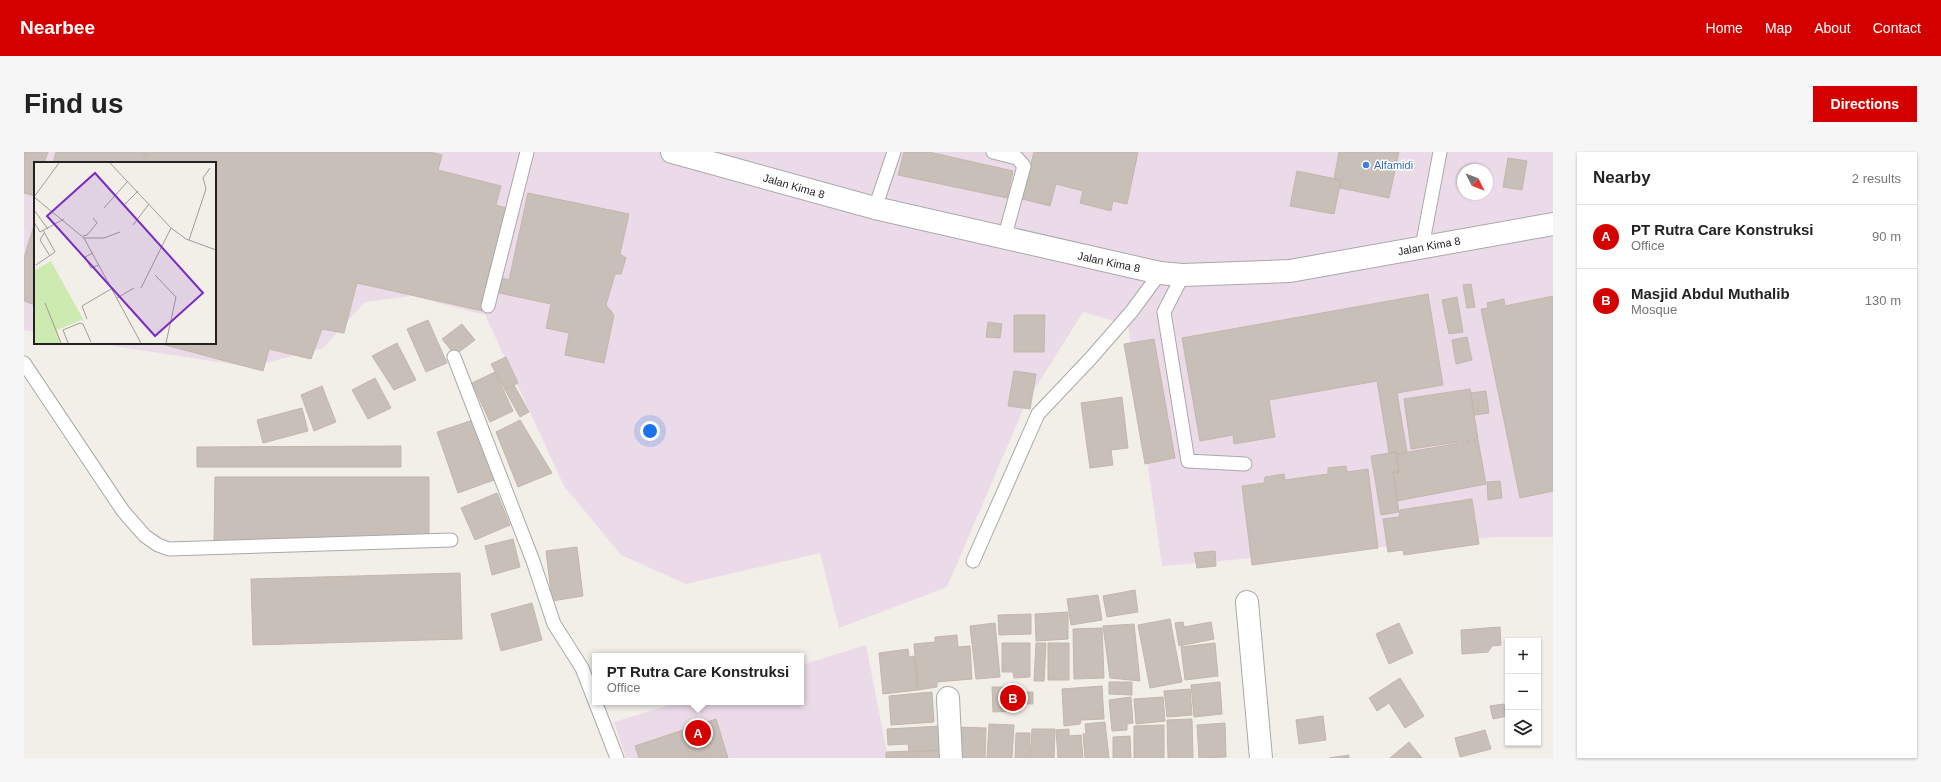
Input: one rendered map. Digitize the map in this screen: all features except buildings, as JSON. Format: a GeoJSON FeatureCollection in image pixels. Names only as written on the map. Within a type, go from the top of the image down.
{"type":"FeatureCollection","features":[{"type":"Feature","properties":{"kind":"street","name":"Jalan Kima 8"},"geometry":{"type":"LineString","coordinates":[[672,152],[875,208],[1004,239],[1160,273],[1183,275],[1290,270],[1553,224]]}},
{"type":"Feature","properties":{"kind":"street"},"geometry":{"type":"LineString","coordinates":[[1247,602],[1261,758]]}},
{"type":"Feature","properties":{"kind":"street"},"geometry":{"type":"LineString","coordinates":[[948,698],[950,758]]}},
{"type":"Feature","properties":{"kind":"lane"},"geometry":{"type":"LineString","coordinates":[[488,306],[528,152]]}},
{"type":"Feature","properties":{"kind":"lane"},"geometry":{"type":"LineString","coordinates":[[875,208],[894,152]]}},
{"type":"Feature","properties":{"kind":"lane"},"geometry":{"type":"LineString","coordinates":[[993,152],[1017,158],[1024,166],[1004,239]]}},
{"type":"Feature","properties":{"kind":"lane"},"geometry":{"type":"LineString","coordinates":[[1422,248],[1440,152]]}},
{"type":"Feature","properties":{"kind":"lane"},"geometry":{"type":"LineString","coordinates":[[972,561],[1038,414],[1132,312],[1160,273]]}},
{"type":"Feature","properties":{"kind":"lane"},"geometry":{"type":"LineString","coordinates":[[1183,275],[1164,312],[1188,461],[1246,464]]}},
{"type":"Feature","properties":{"kind":"lane"},"geometry":{"type":"LineString","coordinates":[[454,357],[533,561],[554,624],[582,668],[592,694]]}},
{"type":"Feature","properties":{"kind":"lane"},"geometry":{"type":"LineString","coordinates":[[24,363],[123,512],[145,536],[158,545],[169,549],[451,540]]}},
{"type":"Feature","properties":{"kind":"lane"},"geometry":{"type":"LineString","coordinates":[[596,705],[617,758]]}},
{"type":"Feature","properties":{"kind":"shaded area"},"geometry":{"type":"Polygon","coordinates":[[[24,152],[1553,152],[1553,537],[1496,537],[1162,566],[1128,325],[1083,312],[1025,405],[947,587],[839,628],[820,553],[686,584],[621,555],[564,486],[485,315],[412,296],[365,302],[323,348],[250,367],[100,344],[216,344],[216,162],[34,162],[34,332],[24,330],[24,152]]]}},
{"type":"Feature","properties":{"kind":"shaded area"},"geometry":{"type":"Polygon","coordinates":[[[866,645],[888,758],[626,758],[614,722],[669,705],[804,705],[804,664],[866,645]]]}},
{"type":"Feature","properties":{"kind":"place","name":"Alfamidi"},"geometry":{"type":"Point","coordinates":[1366,165]}},
{"type":"Feature","properties":{"kind":"place","name":"Masjid Abdul Muthalib"},"geometry":{"type":"Point","coordinates":[1013,698]}},
{"type":"Feature","properties":{"kind":"place","name":"PT Rutra Care Konstruksi"},"geometry":{"type":"Point","coordinates":[698,733]}}]}
